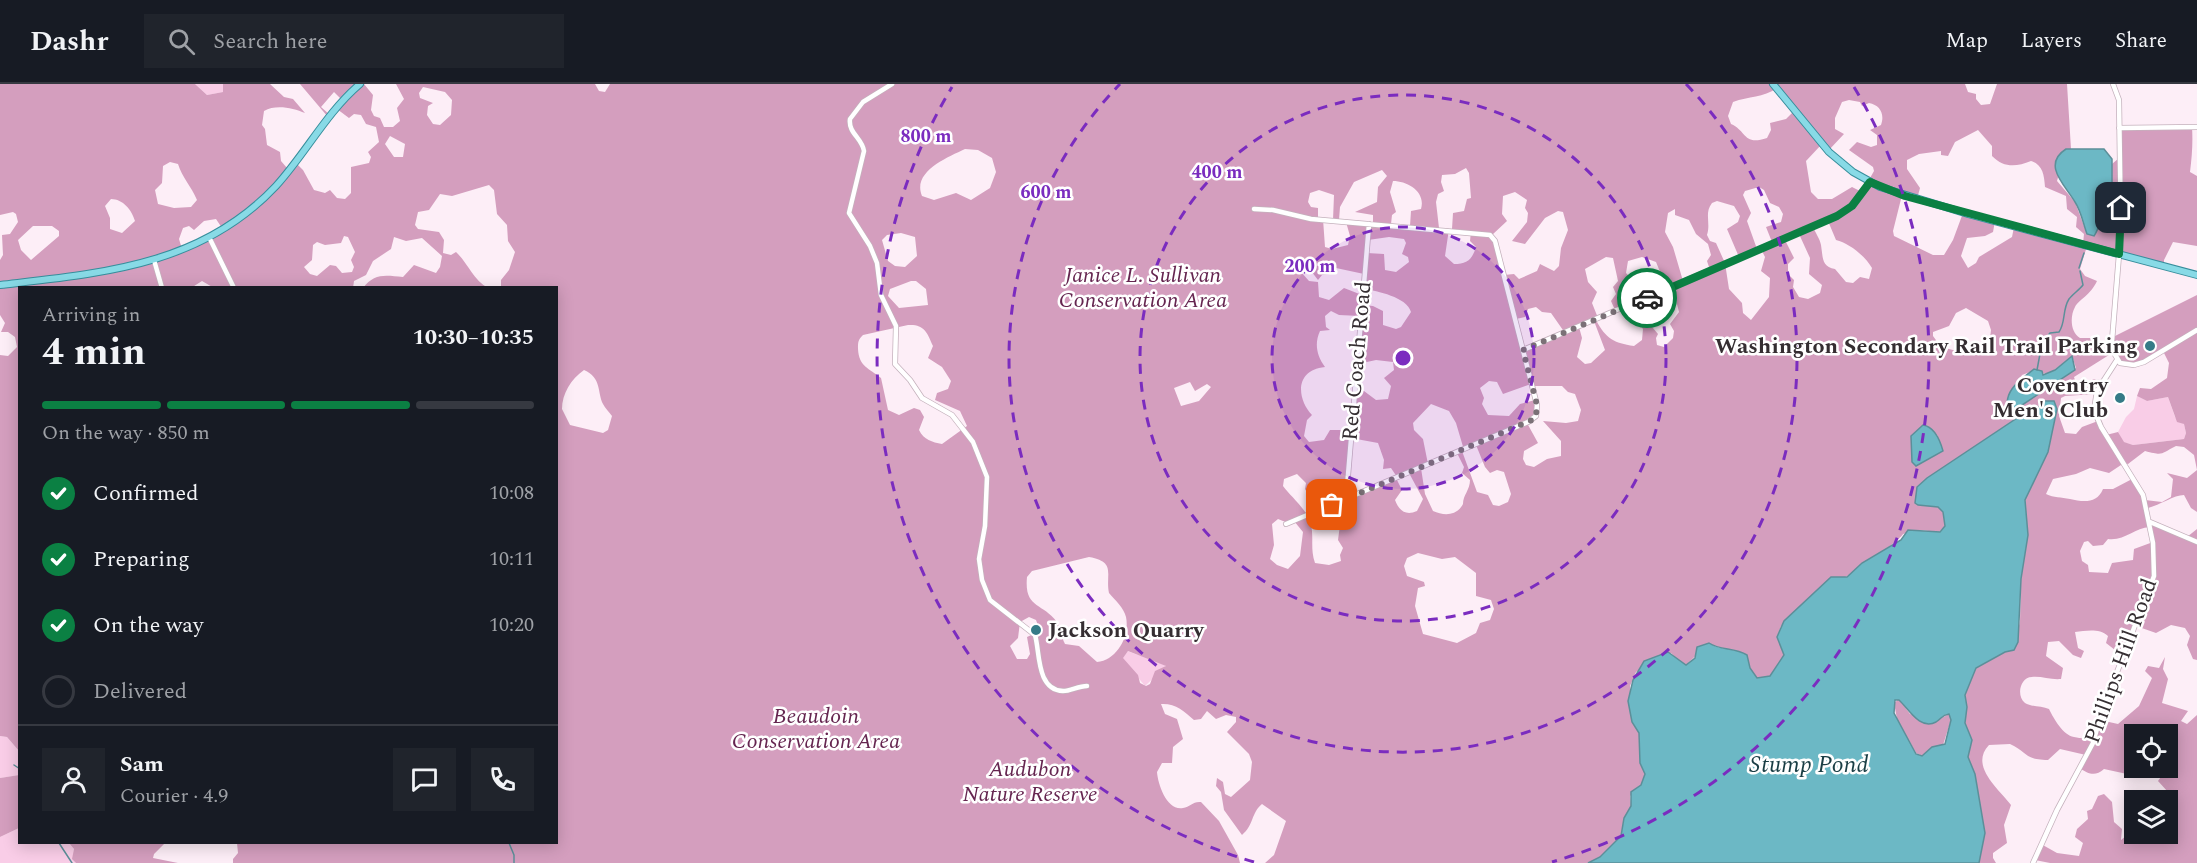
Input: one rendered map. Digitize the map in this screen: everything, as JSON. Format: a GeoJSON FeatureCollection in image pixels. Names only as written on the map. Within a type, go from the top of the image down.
{"type":"FeatureCollection","features":[{"type":"Feature","properties":{"kind":"main road"},"geometry":{"type":"LineString","coordinates":[[0,285],[108,271],[153,260],[209,237],[247,212],[269,193],[297,161],[327,119],[360,84]]}},
{"type":"Feature","properties":{"kind":"main road"},"geometry":{"type":"LineString","coordinates":[[1773,84],[1824,147],[1853,172],[1870,182],[1905,196],[2197,275]]}},
{"type":"Feature","properties":{"kind":"street"},"geometry":{"type":"LineString","coordinates":[[892,84],[861,104],[850,119],[851,130],[862,143],[864,151],[849,207],[853,222],[875,257],[879,289],[896,326],[895,364],[922,398],[957,419],[973,442],[983,464],[987,477],[980,572],[990,600],[1035,635],[1041,670],[1053,687],[1061,691],[1087,686]]}},
{"type":"Feature","properties":{"kind":"street"},"geometry":{"type":"LineString","coordinates":[[2113,84],[2120,100],[2120,128],[2119,254],[2112,347],[2117,360],[2129,365],[2144,362],[2197,330]]}},
{"type":"Feature","properties":{"kind":"street"},"geometry":{"type":"LineString","coordinates":[[2120,128],[2197,127]]}},
{"type":"Feature","properties":{"kind":"street"},"geometry":{"type":"LineString","coordinates":[[1523,350],[1837,216],[1852,206],[1870,182]]}},
{"type":"Feature","properties":{"kind":"street"},"geometry":{"type":"LineString","coordinates":[[1254,209],[1273,210],[1311,219],[1490,235],[1495,241],[1537,405],[1536,416],[1532,420],[1286,524]]}},
{"type":"Feature","properties":{"kind":"street","name":"Red Coach Road"},"geometry":{"type":"LineString","coordinates":[[1346,499],[1369,224]]}},
{"type":"Feature","properties":{"kind":"street"},"geometry":{"type":"LineString","coordinates":[[209,237],[233,286]]}},
{"type":"Feature","properties":{"kind":"street"},"geometry":{"type":"LineString","coordinates":[[153,260],[161,286]]}},
{"type":"Feature","properties":{"kind":"street","name":"Phillips Hill Road"},"geometry":{"type":"LineString","coordinates":[[2034,863],[2057,810],[2093,743],[2107,698],[2152,584],[2155,560],[2150,522],[2139,486],[2101,427],[2094,410],[2097,391],[2117,360]]}},
{"type":"Feature","properties":{"kind":"street"},"geometry":{"type":"LineString","coordinates":[[2150,522],[2197,542]]}},
{"type":"Feature","properties":{"kind":"shaded area"},"geometry":{"type":"Polygon","coordinates":[[[195,84],[223,84],[223,92],[207,95],[195,84]]]}},
{"type":"Feature","properties":{"kind":"shaded area"},"geometry":{"type":"Polygon","coordinates":[[[2137,396],[2147,401],[2168,397],[2175,417],[2184,424],[2186,433],[2184,439],[2133,445],[2123,442],[2118,432],[2126,417],[2134,409],[2137,396]]]}},
{"type":"Feature","properties":{"kind":"shaded area"},"geometry":{"type":"Polygon","coordinates":[[[1128,651],[1166,666],[1145,686],[1122,658],[1128,651]]]}},
{"type":"Feature","properties":{"kind":"shaded area"},"geometry":{"type":"Polygon","coordinates":[[[0,736],[7,737],[18,750],[18,775],[0,778],[0,736]]]}},
{"type":"Feature","properties":{"kind":"shaded area"},"geometry":{"type":"Polygon","coordinates":[[[18,828],[18,844],[70,844],[74,849],[73,859],[76,863],[0,863],[0,837],[18,828]]]}},
{"type":"Feature","properties":{"kind":"green space"},"geometry":{"type":"Polygon","coordinates":[[[0,84],[195,84],[207,95],[223,92],[223,84],[270,84],[284,97],[293,99],[305,113],[284,108],[264,111],[262,125],[265,129],[267,145],[280,152],[281,161],[287,168],[296,163],[303,170],[314,190],[325,193],[330,190],[337,198],[345,199],[351,193],[351,167],[369,163],[371,157],[368,152],[379,142],[376,127],[366,124],[361,115],[354,114],[349,118],[337,109],[342,100],[334,92],[321,107],[330,115],[328,117],[300,84],[364,84],[373,95],[371,110],[374,116],[380,118],[384,127],[393,127],[400,121],[397,108],[404,99],[396,84],[595,84],[599,91],[605,92],[610,84],[1965,84],[1968,92],[1976,94],[1976,99],[1981,105],[1990,104],[1997,84],[2067,84],[2071,149],[2066,149],[2057,181],[2075,202],[2087,234],[2101,226],[2106,203],[2112,197],[2112,164],[2119,158],[2120,130],[2192,127],[2190,172],[2197,176],[2197,246],[2173,242],[2164,260],[2164,266],[2087,246],[2080,269],[2085,276],[2097,281],[2075,307],[2072,315],[2073,328],[2080,338],[2091,338],[2096,353],[2109,355],[2074,377],[2078,390],[2086,389],[2093,379],[2102,380],[2095,394],[2061,398],[2059,416],[2065,433],[2076,434],[2082,427],[2098,421],[2106,435],[2118,432],[2124,442],[2133,445],[2184,439],[2186,433],[2184,424],[2177,422],[2168,397],[2147,401],[2137,396],[2140,388],[2151,389],[2167,378],[2169,363],[2163,351],[2140,362],[2123,363],[2117,360],[2113,337],[2197,295],[2197,470],[2197,512],[2191,508],[2184,495],[2148,508],[2149,520],[2187,537],[2197,529],[2197,660],[2193,659],[2187,645],[2190,636],[2185,628],[2171,625],[2156,633],[2136,626],[2124,657],[2106,643],[2108,636],[2104,633],[2075,632],[2078,648],[2084,651],[2081,658],[2073,655],[2059,641],[2048,642],[2046,656],[2063,668],[2061,679],[2028,678],[2022,683],[2020,692],[2025,703],[2049,709],[2059,726],[2070,736],[2093,741],[2100,720],[2118,724],[2139,706],[2152,678],[2145,671],[2148,666],[2159,668],[2165,657],[2163,669],[2168,679],[2162,703],[2188,711],[2181,721],[2187,724],[2197,715],[2197,863],[2050,863],[2035,860],[2041,844],[2057,853],[2079,856],[2083,843],[2075,837],[2077,829],[2088,819],[2087,811],[2092,809],[2098,796],[2104,794],[2112,802],[2114,822],[2122,829],[2121,840],[2124,838],[2124,844],[2178,844],[2178,790],[2166,790],[2158,781],[2160,778],[2178,778],[2178,724],[2124,724],[2124,773],[2104,769],[2095,774],[2089,773],[2079,768],[2086,755],[2060,749],[2048,760],[2040,760],[2030,757],[2010,744],[1989,745],[1982,761],[1984,769],[1993,785],[2011,805],[2004,825],[2007,843],[1993,853],[1996,863],[1979,863],[1985,833],[1975,774],[1968,757],[1972,740],[1965,723],[1967,707],[1965,695],[1976,668],[2005,652],[2014,650],[2020,621],[2021,579],[2028,535],[2025,500],[2048,452],[2057,409],[2042,406],[2026,411],[2022,405],[2076,368],[2072,356],[2049,374],[2030,372],[2022,375],[2007,402],[2007,406],[2020,415],[1917,487],[1918,505],[1938,507],[1943,512],[1945,526],[1939,532],[1919,530],[1903,534],[1850,575],[1831,577],[1781,626],[1777,637],[1784,655],[1770,676],[1757,678],[1750,668],[1746,655],[1709,643],[1686,665],[1683,665],[1671,653],[1636,672],[1630,686],[1632,722],[1639,733],[1640,763],[1645,774],[1641,785],[1630,796],[1631,806],[1624,818],[1621,836],[1600,857],[1588,863],[1265,863],[1274,855],[1286,821],[1262,804],[1242,835],[1224,810],[1221,792],[1216,786],[1217,778],[1223,782],[1225,794],[1231,797],[1250,780],[1252,762],[1249,754],[1227,732],[1236,722],[1236,717],[1226,715],[1216,719],[1207,711],[1201,719],[1194,720],[1175,706],[1161,704],[1165,714],[1177,719],[1183,739],[1173,747],[1172,763],[1162,763],[1157,772],[1164,796],[1177,808],[1201,802],[1219,821],[1240,863],[233,863],[238,853],[237,844],[558,844],[558,286],[501,286],[501,280],[509,270],[515,252],[508,241],[507,225],[497,214],[494,190],[489,185],[452,196],[440,194],[429,210],[418,212],[415,225],[418,229],[439,232],[444,240],[443,253],[451,255],[456,252],[478,281],[485,286],[365,286],[380,276],[403,277],[414,265],[436,273],[440,267],[442,256],[422,238],[406,241],[394,237],[391,249],[373,261],[366,275],[354,281],[353,286],[211,286],[202,281],[194,286],[18,286],[18,750],[7,737],[0,736],[0,355],[8,356],[17,347],[15,337],[8,332],[1,332],[5,323],[0,315],[0,260],[3,255],[2,235],[10,234],[18,222],[13,212],[0,215],[0,84]],[[423,87],[419,93],[420,98],[433,103],[428,106],[427,115],[433,124],[440,125],[451,115],[452,100],[445,92],[423,87]],[[1777,88],[1766,94],[1733,102],[1728,116],[1731,124],[1749,139],[1767,138],[1771,130],[1770,123],[1786,119],[1795,110],[1777,88]],[[1849,100],[1842,102],[1835,118],[1835,129],[1844,134],[1828,151],[1821,145],[1806,161],[1811,192],[1818,199],[1832,199],[1852,187],[1862,192],[1874,171],[1873,167],[1849,150],[1857,142],[1871,147],[1877,145],[1877,135],[1870,130],[1881,125],[1882,114],[1873,104],[1862,106],[1860,102],[1849,100]],[[1978,130],[1955,142],[1948,156],[1941,155],[1941,151],[1919,154],[1907,160],[1907,169],[1920,188],[1917,199],[1902,195],[1893,231],[1894,236],[1933,255],[1944,255],[1953,240],[1963,213],[1995,221],[1993,232],[1985,236],[1967,238],[1961,256],[1968,268],[1976,263],[1979,257],[2012,237],[2014,227],[2083,244],[2084,234],[2076,227],[2077,217],[2067,209],[2066,196],[2045,187],[2038,165],[2031,161],[2015,165],[2001,163],[1992,156],[1992,146],[1978,130]],[[390,136],[385,144],[394,157],[403,157],[405,144],[390,136]],[[965,149],[940,161],[926,173],[920,187],[922,196],[934,200],[956,193],[971,200],[990,188],[996,172],[992,158],[978,150],[965,149]],[[170,162],[163,166],[162,183],[155,190],[158,204],[174,208],[191,207],[197,200],[178,164],[170,162]],[[1466,168],[1455,174],[1442,175],[1441,182],[1444,191],[1438,194],[1436,202],[1439,228],[1449,229],[1445,256],[1454,264],[1466,262],[1473,255],[1476,247],[1470,241],[1471,231],[1452,229],[1453,213],[1464,211],[1467,199],[1471,198],[1469,173],[1466,168]],[[1382,170],[1354,182],[1340,207],[1339,220],[1333,220],[1334,195],[1319,190],[1310,193],[1308,202],[1311,207],[1318,208],[1318,218],[1323,219],[1325,247],[1332,249],[1348,245],[1350,236],[1346,222],[1373,223],[1373,215],[1355,212],[1377,202],[1378,187],[1387,176],[1382,170]],[[1393,181],[1390,192],[1396,212],[1392,215],[1391,224],[1410,226],[1411,211],[1421,209],[1421,197],[1410,185],[1393,181]],[[1759,187],[1745,191],[1743,195],[1751,213],[1747,221],[1757,249],[1739,257],[1727,229],[1738,222],[1740,216],[1734,206],[1717,201],[1712,203],[1708,211],[1707,235],[1710,241],[1716,243],[1725,263],[1729,289],[1742,303],[1743,313],[1751,320],[1769,297],[1770,278],[1761,271],[1765,257],[1761,249],[1772,242],[1766,227],[1781,222],[1783,214],[1779,207],[1770,203],[1764,190],[1759,187]],[[1515,192],[1503,196],[1502,214],[1507,221],[1492,235],[1504,275],[1514,274],[1519,279],[1537,271],[1540,264],[1554,271],[1559,266],[1561,248],[1568,230],[1563,212],[1558,211],[1545,218],[1525,244],[1512,241],[1527,222],[1528,213],[1525,208],[1527,200],[1515,192]],[[111,199],[105,206],[110,218],[110,229],[122,233],[135,221],[129,209],[115,199],[111,199]],[[1675,209],[1668,213],[1665,232],[1673,247],[1683,281],[1710,270],[1707,261],[1711,255],[1708,244],[1696,234],[1689,220],[1675,215],[1675,209]],[[216,219],[204,221],[194,230],[189,226],[183,228],[179,239],[182,249],[222,228],[216,219]],[[1828,221],[1813,227],[1827,266],[1835,269],[1846,282],[1853,283],[1860,277],[1869,279],[1872,268],[1869,263],[1851,247],[1836,240],[1828,221]],[[33,226],[18,240],[21,250],[31,260],[59,236],[59,231],[52,226],[33,226]],[[901,233],[887,235],[882,240],[888,261],[895,266],[905,267],[917,256],[915,237],[901,233]],[[1799,234],[1784,238],[1794,258],[1788,264],[1788,274],[1794,280],[1793,287],[1799,297],[1808,299],[1820,293],[1822,285],[1809,274],[1810,258],[1799,234]],[[344,236],[341,243],[325,245],[317,242],[313,245],[312,260],[304,267],[310,274],[317,276],[330,265],[336,266],[342,273],[352,272],[354,267],[351,260],[355,252],[348,237],[344,236]],[[1389,237],[1368,240],[1367,253],[1384,254],[1385,270],[1396,272],[1409,262],[1408,257],[1402,254],[1406,243],[1404,239],[1389,237]],[[1606,257],[1585,269],[1588,282],[1597,292],[1592,303],[1598,318],[1596,320],[1603,332],[1616,341],[1634,346],[1642,340],[1643,329],[1627,307],[1615,310],[1611,301],[1616,294],[1613,287],[1618,281],[1613,258],[1606,257]],[[1642,257],[1628,261],[1626,273],[1635,282],[1645,280],[1657,306],[1651,310],[1647,321],[1658,334],[1657,345],[1664,347],[1673,338],[1674,331],[1670,324],[1679,312],[1673,288],[1667,289],[1656,262],[1642,257]],[[1303,267],[1301,272],[1309,281],[1318,282],[1319,297],[1329,300],[1344,288],[1362,295],[1362,305],[1373,306],[1383,311],[1383,325],[1396,329],[1401,327],[1411,312],[1404,302],[1398,299],[1384,293],[1364,289],[1364,274],[1336,268],[1330,274],[1322,275],[1318,280],[1308,267],[1303,267]],[[911,281],[890,289],[888,296],[899,308],[928,305],[926,289],[916,281],[911,281]],[[1536,307],[1528,309],[1525,317],[1516,319],[1522,348],[1565,333],[1551,313],[1542,312],[1536,307]],[[1966,308],[1956,313],[1949,326],[1933,332],[1933,336],[1941,347],[1957,351],[1989,347],[1991,330],[1988,321],[1966,308]],[[1331,311],[1325,316],[1326,327],[1330,330],[1320,331],[1317,341],[1317,350],[1325,367],[1315,369],[1308,374],[1301,386],[1303,401],[1312,415],[1307,420],[1304,436],[1309,442],[1324,440],[1330,430],[1350,430],[1354,391],[1364,391],[1376,400],[1388,399],[1391,386],[1384,378],[1394,370],[1393,362],[1376,360],[1358,364],[1360,316],[1339,315],[1331,311]],[[1594,321],[1579,327],[1582,338],[1577,357],[1585,364],[1591,363],[1605,350],[1594,321]],[[908,325],[863,335],[860,338],[858,349],[860,360],[881,378],[888,410],[899,415],[914,408],[920,410],[924,417],[919,430],[929,440],[942,444],[967,426],[960,411],[935,400],[937,393],[948,389],[951,381],[942,367],[928,358],[933,346],[927,333],[918,326],[908,325]],[[584,370],[568,387],[562,409],[570,425],[603,433],[608,430],[612,416],[603,404],[594,377],[584,370]],[[1489,381],[1480,388],[1484,398],[1482,404],[1488,415],[1509,416],[1520,404],[1535,400],[1537,415],[1527,423],[1538,443],[1524,451],[1523,459],[1526,465],[1534,467],[1547,459],[1561,456],[1561,441],[1543,421],[1566,423],[1578,421],[1581,410],[1575,394],[1568,392],[1562,386],[1533,386],[1531,384],[1503,394],[1497,382],[1489,381]],[[1190,382],[1174,388],[1181,406],[1199,401],[1211,387],[1207,384],[1195,391],[1190,382]],[[1431,404],[1413,423],[1414,430],[1423,439],[1428,464],[1421,468],[1425,494],[1433,511],[1454,513],[1463,504],[1470,480],[1462,473],[1464,467],[1457,453],[1462,451],[1477,492],[1488,495],[1493,505],[1499,506],[1508,502],[1511,494],[1504,472],[1497,470],[1490,473],[1476,445],[1464,450],[1456,423],[1449,411],[1431,404]],[[1927,426],[1911,455],[1938,436],[1927,426]],[[1351,438],[1346,497],[1396,478],[1402,490],[1395,500],[1401,510],[1409,513],[1417,511],[1423,499],[1409,473],[1397,477],[1391,468],[1383,469],[1384,460],[1378,443],[1351,438]],[[2176,446],[2162,453],[2145,451],[2128,464],[2124,463],[2109,473],[2090,468],[2053,479],[2046,494],[2089,501],[2097,497],[2103,489],[2113,489],[2134,478],[2145,500],[2162,502],[2171,497],[2173,479],[2167,473],[2187,478],[2197,470],[2194,455],[2184,447],[2176,446]],[[1297,474],[1284,479],[1283,486],[1309,519],[1315,563],[1329,565],[1341,561],[1340,555],[1343,548],[1338,540],[1340,525],[1332,505],[1317,510],[1305,489],[1306,483],[1297,474]],[[1278,519],[1272,524],[1274,545],[1270,559],[1277,565],[1288,569],[1300,556],[1303,532],[1294,521],[1288,523],[1278,519]],[[2150,527],[2108,539],[2103,545],[2093,546],[2088,541],[2084,542],[2080,551],[2082,561],[2088,565],[2089,572],[2108,573],[2112,563],[2133,560],[2134,549],[2153,542],[2150,527]],[[1418,553],[1407,558],[1404,566],[1407,576],[1424,582],[1425,586],[1418,588],[1415,606],[1423,634],[1457,643],[1476,633],[1480,623],[1490,620],[1494,609],[1491,600],[1476,596],[1476,573],[1455,557],[1442,559],[1418,553]],[[1089,557],[1032,571],[1027,577],[1028,595],[1035,604],[1057,622],[1065,644],[1079,646],[1097,662],[1111,657],[1116,652],[1126,632],[1126,617],[1109,593],[1108,570],[1103,562],[1089,557]],[[1029,617],[1020,622],[1018,638],[1010,646],[1017,659],[1027,659],[1030,654],[1027,637],[1040,631],[1036,620],[1029,617]],[[1128,651],[1123,658],[1138,675],[1140,683],[1146,686],[1150,684],[1155,671],[1166,666],[1128,651]]]}},
{"type":"Feature","properties":{"kind":"green space"},"geometry":{"type":"Polygon","coordinates":[[[1899,699],[1910,714],[1938,720],[1949,714],[1951,720],[1943,745],[1932,747],[1922,756],[1916,753],[1897,719],[1894,703],[1899,699]]]}},
{"type":"Feature","properties":{"kind":"green space"},"geometry":{"type":"Polygon","coordinates":[[[18,775],[18,828],[0,837],[0,778],[18,775]]]}},
{"type":"Feature","properties":{"kind":"green space"},"geometry":{"type":"Polygon","coordinates":[[[70,844],[164,844],[153,858],[178,863],[76,863],[72,859],[74,849],[70,844]]]}},
{"type":"Feature","properties":{"kind":"water"},"geometry":{"type":"Polygon","coordinates":[[[2066,149],[2104,149],[2112,159],[2112,197],[2094,236],[2087,234],[2077,206],[2055,169],[2059,155],[2066,149]]]}},
{"type":"Feature","properties":{"kind":"water","name":"Stump Pond"},"geometry":{"type":"Polygon","coordinates":[[[2072,356],[2075,370],[2022,405],[2026,411],[2038,408],[2044,401],[2054,401],[2057,409],[2048,452],[2025,500],[2028,535],[2021,579],[2018,642],[2014,650],[2005,652],[1976,668],[1965,695],[1967,707],[1965,723],[1972,740],[1968,757],[1975,774],[1985,833],[1979,863],[1588,863],[1600,857],[1621,836],[1624,818],[1631,806],[1631,792],[1641,785],[1645,774],[1640,763],[1639,733],[1632,722],[1628,701],[1633,680],[1644,661],[1668,652],[1686,665],[1695,658],[1697,647],[1709,643],[1747,655],[1750,668],[1757,678],[1770,676],[1784,655],[1777,637],[1784,621],[1831,577],[1847,577],[1862,563],[1901,540],[1908,530],[1940,532],[1945,526],[1943,512],[1938,507],[1915,503],[1917,487],[2017,418],[2019,414],[2016,410],[2008,409],[2008,396],[2024,377],[2034,369],[2042,371],[2043,375],[2055,370],[2072,356]],[[1895,700],[1894,713],[1916,754],[1922,756],[1932,747],[1945,744],[1951,720],[1949,714],[1936,722],[1925,723],[1915,717],[1899,700],[1895,700]]]}},
{"type":"Feature","properties":{"kind":"water"},"geometry":{"type":"Polygon","coordinates":[[[1923,425],[1934,431],[1943,451],[1916,466],[1912,462],[1911,436],[1923,425]]]}},
{"type":"Feature","properties":{"kind":"waterway"},"geometry":{"type":"LineString","coordinates":[[2079,268],[2084,253]]}},
{"type":"Feature","properties":{"kind":"waterway"},"geometry":{"type":"LineString","coordinates":[[2037,370],[2042,343],[2050,333],[2059,332],[2067,303],[2083,285],[2080,271]]}},
{"type":"Feature","properties":{"kind":"waterway"},"geometry":{"type":"LineString","coordinates":[[14,765],[18,768]]}},
{"type":"Feature","properties":{"kind":"waterway"},"geometry":{"type":"LineString","coordinates":[[60,844],[72,863]]}},
{"type":"Feature","properties":{"kind":"waterway"},"geometry":{"type":"LineString","coordinates":[[509,844],[514,855],[514,863]]}},
{"type":"Feature","properties":{"kind":"way so far"},"geometry":{"type":"LineString","coordinates":[[1332,505],[1532,420],[1536,416],[1537,405],[1523,350],[1647,298]]}},
{"type":"Feature","properties":{"kind":"place","name":"Washington Secondary Rail Trail Parking"},"geometry":{"type":"Point","coordinates":[2150,346]}},
{"type":"Feature","properties":{"kind":"place","name":"Coventry Men's Club"},"geometry":{"type":"Point","coordinates":[2120,398]}},
{"type":"Feature","properties":{"kind":"place","name":"Jackson Quarry"},"geometry":{"type":"Point","coordinates":[1036,630]}},
{"type":"Feature","properties":{"kind":"route"},"geometry":{"type":"LineString","coordinates":[[1647,298],[1837,216],[1852,206],[1870,182],[1905,196],[2119,254],[2121,208]]}},
{"type":"Feature","properties":{"kind":"park label","name":"Janice L. Sullivan Conservation Area"},"geometry":{"type":"Point","coordinates":[1143,288]}},
{"type":"Feature","properties":{"kind":"park label","name":"Beaudoin Conservation Area"},"geometry":{"type":"Point","coordinates":[816,728]}},
{"type":"Feature","properties":{"kind":"park label","name":"Audubon Nature Reserve"},"geometry":{"type":"Point","coordinates":[1030,782]}}]}
